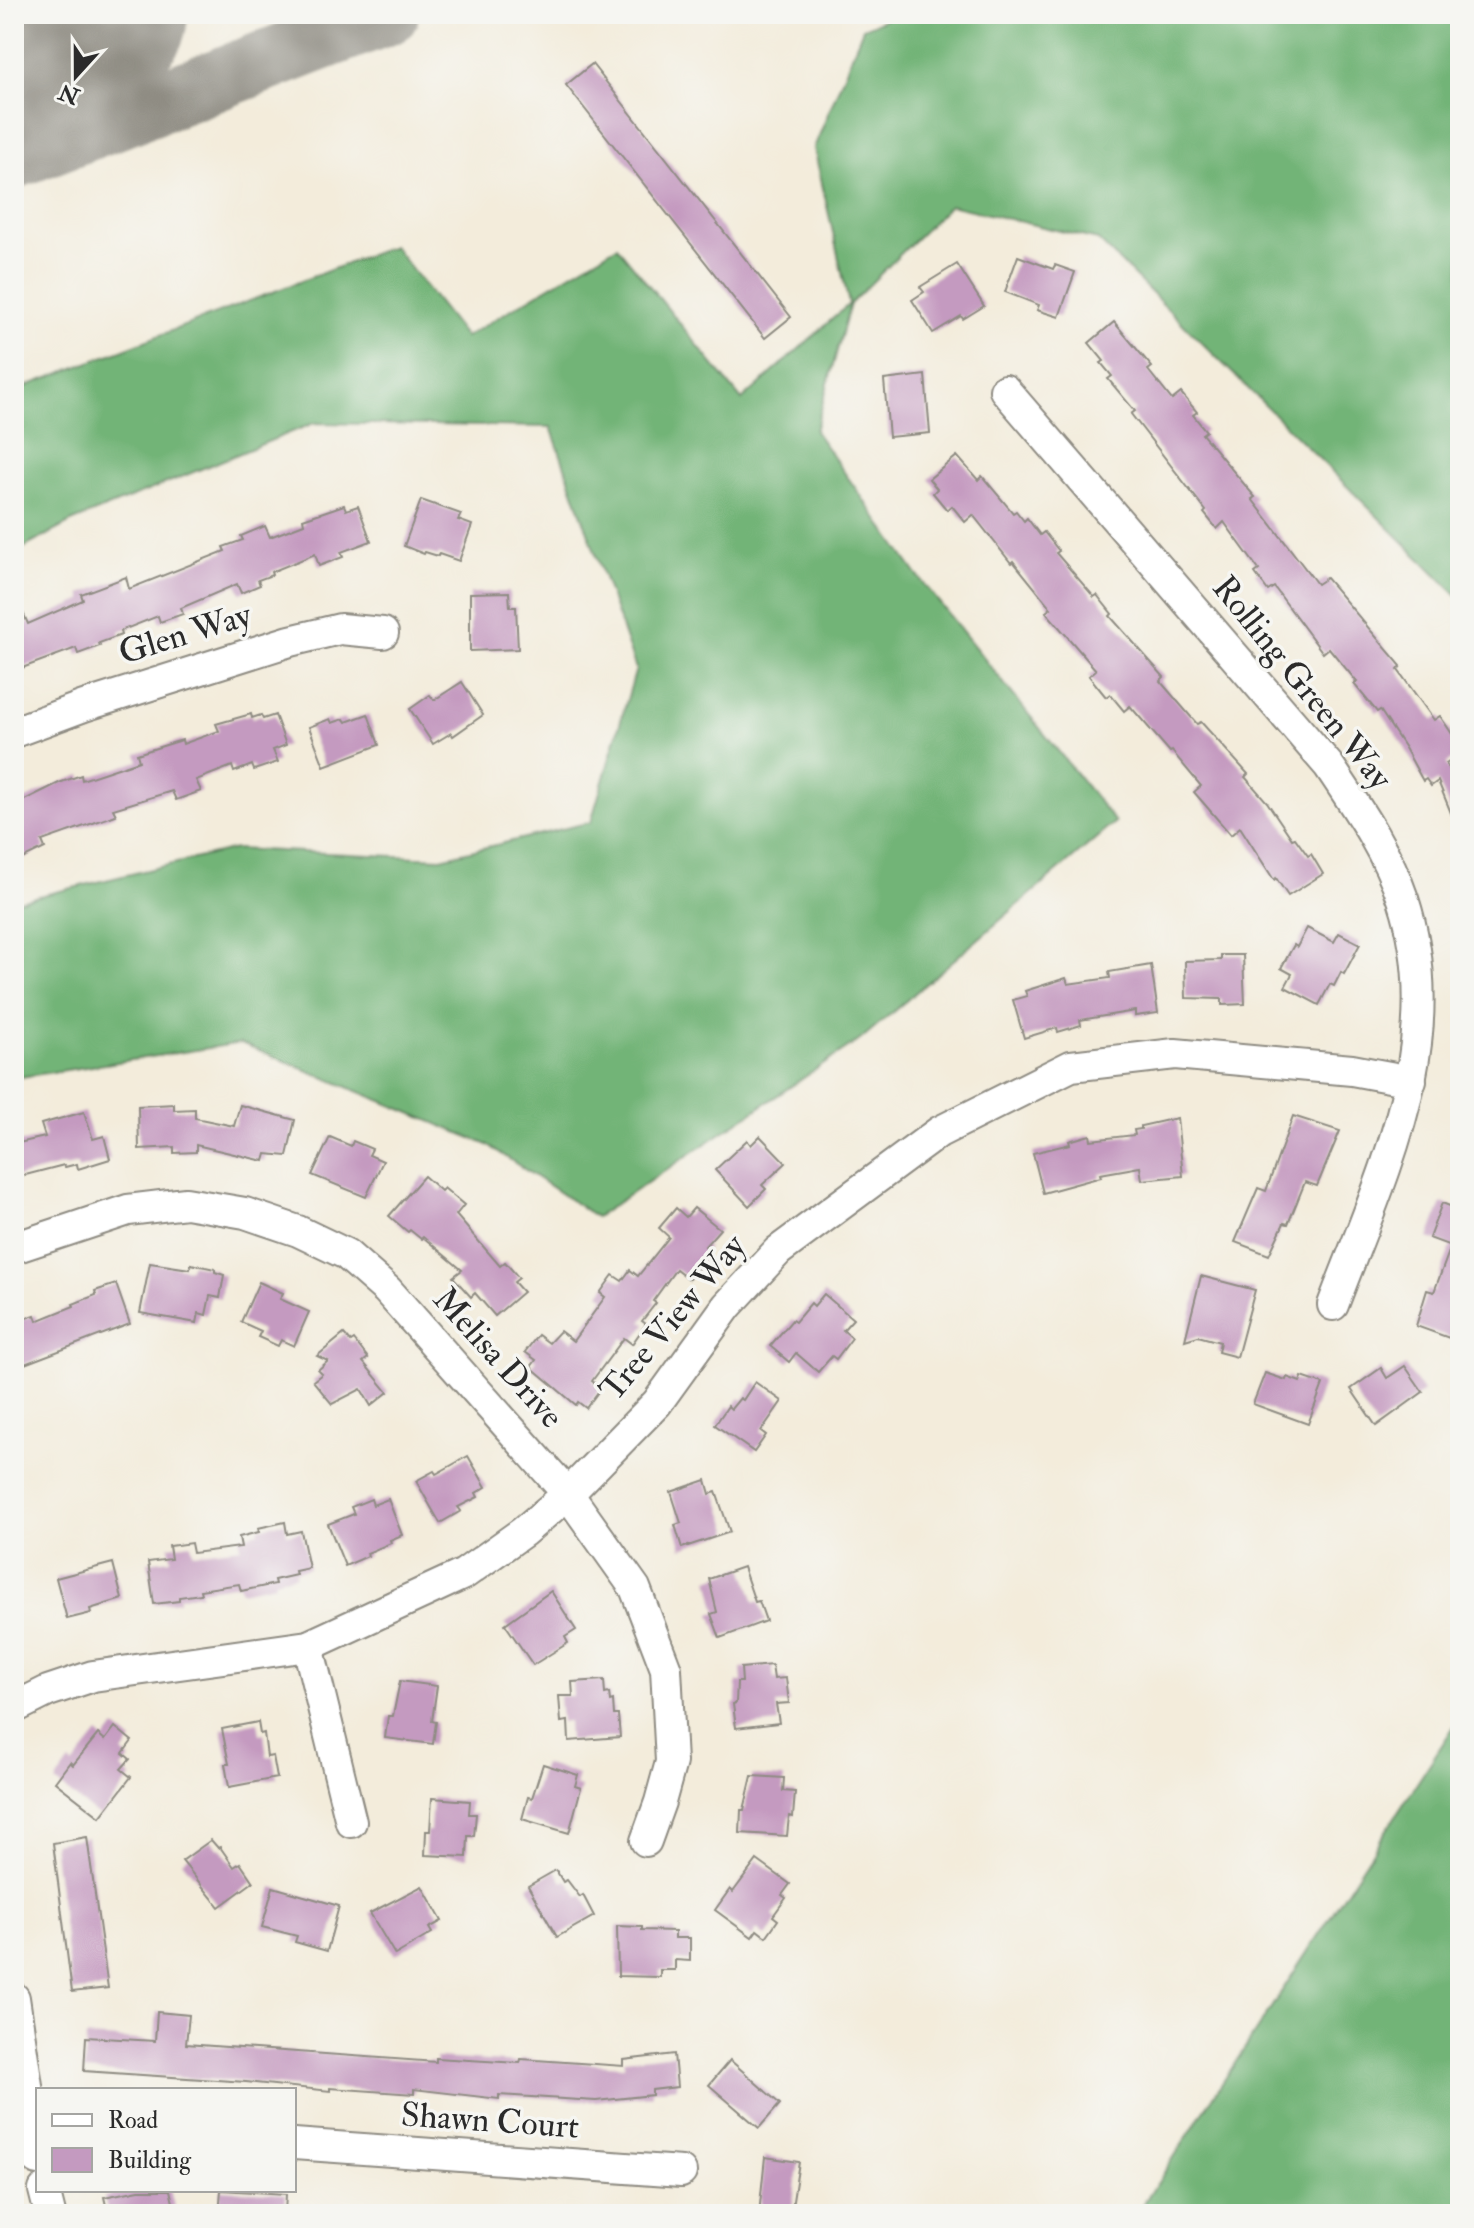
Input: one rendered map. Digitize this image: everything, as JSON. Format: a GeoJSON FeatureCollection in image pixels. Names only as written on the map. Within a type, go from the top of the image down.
{"type":"FeatureCollection","features":[{"type":"Feature","properties":{"kind":"street","name":"Rolling Green Way"},"geometry":{"type":"LineString","coordinates":[[1005,390],[1329,766],[1372,831],[1403,899],[1416,958],[1419,1031],[1411,1081],[1401,1125],[1333,1305]]}},
{"type":"Feature","properties":{"kind":"street","name":"Glen Way"},"geometry":{"type":"LineString","coordinates":[[14,732],[84,706],[290,641],[340,629],[383,633]]}},
{"type":"Feature","properties":{"kind":"street","name":"Tree View Way"},"geometry":{"type":"LineString","coordinates":[[14,1708],[48,1691],[93,1676],[308,1646],[464,1574],[523,1532],[568,1494],[657,1403],[727,1306],[778,1251],[939,1132],[1071,1066],[1175,1054],[1352,1070],[1411,1081]]}},
{"type":"Feature","properties":{"kind":"street","name":"Melisa Drive"},"geometry":{"type":"LineString","coordinates":[[14,1248],[128,1210],[186,1203],[245,1213],[298,1231],[346,1254],[387,1290],[568,1494],[635,1588],[666,1669],[671,1762],[646,1841]]}},
{"type":"Feature","properties":{"kind":"street"},"geometry":{"type":"LineString","coordinates":[[308,1646],[351,1822]]}},
{"type":"Feature","properties":{"kind":"street"},"geometry":{"type":"LineString","coordinates":[[14,1998],[36,2145]]}},
{"type":"Feature","properties":{"kind":"street","name":"Shawn Court"},"geometry":{"type":"LineString","coordinates":[[296,2144],[681,2172]]}},
{"type":"Feature","properties":{"kind":"street"},"geometry":{"type":"LineString","coordinates":[[44,2192],[50,2214]]}},
{"type":"Feature","properties":{"kind":"green space"},"geometry":{"type":"Polygon","coordinates":[[[898,14],[1460,14],[1460,598],[1098,240],[950,205],[850,304],[815,431],[917,575],[1115,822],[860,1040],[596,1217],[488,1145],[241,1043],[14,1078],[14,902],[235,849],[441,858],[591,822],[636,669],[551,427],[314,423],[71,522],[14,553],[14,391],[393,246],[465,337],[617,246],[742,400],[849,304],[814,148],[863,28],[898,14]]]}},
{"type":"Feature","properties":{"kind":"green space"},"geometry":{"type":"Polygon","coordinates":[[[1460,1717],[1460,2214],[1137,2214],[1460,1717]]]}},
{"type":"Feature","properties":{"kind":"building"},"geometry":{"type":"Polygon","coordinates":[[[592,64],[791,317],[765,338],[566,85],[592,64]]]}},
{"type":"Feature","properties":{"kind":"building"},"geometry":{"type":"Polygon","coordinates":[[[1018,256],[1053,269],[1055,265],[1075,272],[1059,317],[1037,310],[1039,305],[1005,292],[1018,256]]]}},
{"type":"Feature","properties":{"kind":"building"},"geometry":{"type":"Polygon","coordinates":[[[957,264],[984,306],[933,333],[912,300],[924,292],[920,287],[957,264]]]}},
{"type":"Feature","properties":{"kind":"building"},"geometry":{"type":"Polygon","coordinates":[[[1114,322],[1152,367],[1148,370],[1172,400],[1181,393],[1197,412],[1193,415],[1206,431],[1202,434],[1255,497],[1252,499],[1317,584],[1326,578],[1401,666],[1398,670],[1434,720],[1440,716],[1460,746],[1460,754],[1446,764],[1460,786],[1460,835],[1438,781],[1431,786],[1426,779],[1423,781],[1380,710],[1377,712],[1329,648],[1323,653],[1274,587],[1268,591],[1255,573],[1259,570],[1224,522],[1217,529],[1131,414],[1135,411],[1108,379],[1112,376],[1089,343],[1114,322]]]}},
{"type":"Feature","properties":{"kind":"building"},"geometry":{"type":"Polygon","coordinates":[[[925,375],[930,433],[889,437],[884,380],[925,375]]]}},
{"type":"Feature","properties":{"kind":"building"},"geometry":{"type":"Polygon","coordinates":[[[957,456],[978,480],[982,476],[1013,513],[1016,511],[1024,521],[1027,518],[1040,535],[1044,532],[1059,551],[1056,553],[1094,597],[1097,595],[1112,614],[1110,616],[1164,677],[1160,681],[1197,724],[1201,722],[1248,774],[1245,777],[1267,802],[1292,839],[1295,838],[1308,856],[1311,854],[1323,874],[1288,896],[1240,827],[1231,835],[1194,792],[1201,786],[1172,751],[1130,706],[1124,711],[1110,694],[1106,697],[1089,676],[1096,670],[1046,612],[1051,608],[1013,561],[1011,563],[973,515],[965,522],[952,506],[947,510],[933,493],[937,489],[929,479],[957,456]]]}},
{"type":"Feature","properties":{"kind":"building"},"geometry":{"type":"Polygon","coordinates":[[[421,500],[461,514],[458,520],[472,525],[459,561],[439,554],[424,554],[404,546],[421,500]]]}},
{"type":"Feature","properties":{"kind":"building"},"geometry":{"type":"Polygon","coordinates":[[[344,505],[346,510],[358,506],[371,541],[341,552],[343,557],[319,566],[315,554],[271,572],[272,575],[258,580],[260,585],[241,593],[237,584],[181,608],[183,614],[160,622],[158,616],[120,631],[121,635],[99,643],[100,646],[78,654],[76,648],[14,671],[14,592],[28,624],[83,600],[81,594],[126,577],[129,589],[225,551],[223,547],[243,540],[241,536],[265,526],[270,537],[304,524],[303,519],[344,505]]]}},
{"type":"Feature","properties":{"kind":"building"},"geometry":{"type":"Polygon","coordinates":[[[509,592],[510,607],[516,607],[518,649],[470,651],[470,593],[509,592]]]}},
{"type":"Feature","properties":{"kind":"building"},"geometry":{"type":"Polygon","coordinates":[[[462,682],[483,715],[453,736],[451,733],[433,744],[410,709],[430,695],[434,700],[462,682]]]}},
{"type":"Feature","properties":{"kind":"building"},"geometry":{"type":"Polygon","coordinates":[[[251,714],[252,718],[261,715],[263,719],[275,715],[286,745],[273,750],[278,762],[254,770],[252,765],[234,772],[232,766],[196,780],[201,791],[176,800],[172,791],[113,809],[116,815],[42,841],[45,848],[14,863],[14,805],[59,783],[81,775],[82,780],[139,761],[137,754],[182,740],[183,744],[219,731],[216,724],[251,714]]]}},
{"type":"Feature","properties":{"kind":"building"},"geometry":{"type":"Polygon","coordinates":[[[368,714],[379,745],[324,766],[309,727],[330,719],[332,723],[344,719],[346,722],[368,714]]]}},
{"type":"Feature","properties":{"kind":"building"},"geometry":{"type":"Polygon","coordinates":[[[1307,928],[1334,942],[1339,933],[1360,944],[1344,974],[1341,972],[1334,986],[1330,984],[1319,1005],[1285,987],[1292,974],[1281,968],[1307,928]]]}},
{"type":"Feature","properties":{"kind":"building"},"geometry":{"type":"Polygon","coordinates":[[[1221,955],[1243,955],[1245,1004],[1222,1005],[1222,999],[1186,998],[1185,961],[1221,960],[1221,955]]]}},
{"type":"Feature","properties":{"kind":"building"},"geometry":{"type":"Polygon","coordinates":[[[1151,965],[1158,1013],[1135,1016],[1135,1011],[1080,1020],[1081,1025],[1058,1032],[1057,1028],[1024,1038],[1013,1000],[1027,996],[1025,991],[1066,978],[1068,984],[1110,978],[1109,972],[1151,965]]]}},
{"type":"Feature","properties":{"kind":"building"},"geometry":{"type":"Polygon","coordinates":[[[174,1104],[174,1110],[195,1109],[195,1118],[234,1126],[240,1105],[295,1120],[287,1156],[266,1154],[264,1161],[196,1145],[196,1152],[174,1153],[174,1147],[139,1149],[138,1106],[174,1104]]]}},
{"type":"Feature","properties":{"kind":"building"},"geometry":{"type":"Polygon","coordinates":[[[84,1112],[93,1139],[104,1136],[110,1159],[78,1169],[77,1164],[64,1165],[14,1178],[14,1144],[45,1137],[41,1124],[84,1112]]]}},
{"type":"Feature","properties":{"kind":"building"},"geometry":{"type":"Polygon","coordinates":[[[1293,1116],[1340,1131],[1317,1186],[1305,1182],[1288,1224],[1284,1223],[1269,1255],[1235,1242],[1258,1188],[1266,1191],[1293,1116]]]}},
{"type":"Feature","properties":{"kind":"building"},"geometry":{"type":"Polygon","coordinates":[[[1177,1118],[1183,1176],[1142,1180],[1140,1167],[1100,1174],[1101,1177],[1043,1193],[1033,1153],[1070,1144],[1069,1141],[1090,1135],[1091,1140],[1135,1135],[1134,1130],[1141,1129],[1141,1126],[1177,1118]]]}},
{"type":"Feature","properties":{"kind":"building"},"geometry":{"type":"Polygon","coordinates":[[[760,1136],[786,1163],[762,1185],[766,1189],[749,1206],[715,1170],[747,1140],[751,1145],[760,1136]]]}},
{"type":"Feature","properties":{"kind":"building"},"geometry":{"type":"Polygon","coordinates":[[[330,1137],[351,1146],[353,1141],[372,1149],[369,1155],[383,1161],[366,1197],[312,1175],[330,1137]]]}},
{"type":"Feature","properties":{"kind":"building"},"geometry":{"type":"Polygon","coordinates":[[[424,1176],[464,1205],[456,1215],[500,1266],[505,1262],[519,1278],[514,1282],[523,1292],[495,1316],[475,1293],[471,1297],[453,1277],[462,1270],[423,1237],[421,1239],[410,1230],[408,1232],[389,1216],[424,1176]]]}},
{"type":"Feature","properties":{"kind":"building"},"geometry":{"type":"Polygon","coordinates":[[[1442,1203],[1460,1210],[1460,1317],[1452,1339],[1416,1326],[1427,1290],[1434,1292],[1451,1246],[1429,1238],[1442,1203]]]}},
{"type":"Feature","properties":{"kind":"building"},"geometry":{"type":"Polygon","coordinates":[[[676,1208],[686,1217],[694,1208],[720,1229],[705,1246],[708,1248],[699,1259],[703,1262],[689,1279],[676,1269],[653,1301],[656,1303],[642,1321],[646,1324],[632,1344],[624,1338],[592,1381],[601,1388],[586,1408],[578,1402],[576,1405],[531,1367],[536,1360],[525,1352],[538,1335],[549,1343],[560,1331],[573,1341],[605,1297],[600,1293],[613,1275],[622,1281],[630,1270],[638,1276],[669,1237],[659,1228],[676,1208]]]}},
{"type":"Feature","properties":{"kind":"building"},"geometry":{"type":"Polygon","coordinates":[[[150,1263],[190,1269],[191,1264],[215,1269],[215,1272],[224,1275],[220,1298],[210,1296],[206,1315],[199,1313],[197,1323],[140,1313],[150,1263]]]}},
{"type":"Feature","properties":{"kind":"building"},"geometry":{"type":"Polygon","coordinates":[[[1201,1276],[1255,1290],[1237,1357],[1218,1352],[1220,1342],[1198,1336],[1185,1340],[1201,1276]]]}},
{"type":"Feature","properties":{"kind":"building"},"geometry":{"type":"Polygon","coordinates":[[[259,1282],[283,1293],[280,1299],[309,1312],[294,1346],[281,1340],[278,1346],[258,1337],[261,1331],[241,1322],[259,1282]]]}},
{"type":"Feature","properties":{"kind":"building"},"geometry":{"type":"Polygon","coordinates":[[[116,1284],[130,1324],[14,1368],[14,1322],[35,1315],[37,1321],[96,1295],[95,1291],[116,1284]]]}},
{"type":"Feature","properties":{"kind":"building"},"geometry":{"type":"Polygon","coordinates":[[[824,1294],[853,1319],[843,1330],[852,1338],[836,1359],[832,1356],[818,1372],[796,1353],[789,1362],[770,1346],[792,1320],[795,1322],[811,1303],[814,1306],[824,1294]]]}},
{"type":"Feature","properties":{"kind":"building"},"geometry":{"type":"Polygon","coordinates":[[[344,1334],[351,1342],[354,1340],[368,1358],[363,1362],[388,1392],[371,1406],[361,1389],[332,1404],[313,1381],[322,1374],[318,1370],[328,1361],[317,1356],[344,1334]]]}},
{"type":"Feature","properties":{"kind":"building"},"geometry":{"type":"Polygon","coordinates":[[[1405,1366],[1423,1392],[1376,1426],[1351,1389],[1381,1368],[1387,1378],[1405,1366]]]}},
{"type":"Feature","properties":{"kind":"building"},"geometry":{"type":"Polygon","coordinates":[[[1265,1373],[1300,1382],[1302,1377],[1323,1384],[1308,1424],[1253,1404],[1265,1373]]]}},
{"type":"Feature","properties":{"kind":"building"},"geometry":{"type":"Polygon","coordinates":[[[755,1382],[782,1401],[761,1431],[766,1435],[754,1452],[715,1425],[728,1406],[731,1409],[740,1398],[743,1400],[755,1382]]]}},
{"type":"Feature","properties":{"kind":"building"},"geometry":{"type":"Polygon","coordinates":[[[468,1456],[486,1487],[476,1493],[478,1497],[458,1507],[461,1511],[440,1523],[416,1481],[468,1456]]]}},
{"type":"Feature","properties":{"kind":"building"},"geometry":{"type":"Polygon","coordinates":[[[706,1480],[710,1494],[716,1492],[730,1532],[682,1548],[675,1525],[681,1523],[671,1492],[706,1480]]]}},
{"type":"Feature","properties":{"kind":"building"},"geometry":{"type":"Polygon","coordinates":[[[371,1499],[373,1505],[388,1499],[402,1535],[345,1566],[328,1524],[354,1514],[351,1507],[371,1499]]]}},
{"type":"Feature","properties":{"kind":"building"},"geometry":{"type":"Polygon","coordinates":[[[285,1522],[287,1534],[301,1531],[309,1568],[295,1571],[296,1575],[274,1580],[275,1584],[241,1591],[239,1584],[200,1590],[201,1594],[179,1597],[179,1601],[154,1604],[148,1562],[171,1559],[169,1546],[191,1543],[193,1553],[241,1547],[239,1537],[259,1532],[258,1528],[285,1522]]]}},
{"type":"Feature","properties":{"kind":"building"},"geometry":{"type":"Polygon","coordinates":[[[113,1563],[122,1599],[90,1609],[91,1613],[67,1619],[56,1578],[113,1563]]]}},
{"type":"Feature","properties":{"kind":"building"},"geometry":{"type":"Polygon","coordinates":[[[743,1567],[755,1602],[759,1601],[766,1621],[720,1638],[711,1614],[717,1612],[709,1579],[743,1567]]]}},
{"type":"Feature","properties":{"kind":"building"},"geometry":{"type":"Polygon","coordinates":[[[551,1591],[576,1630],[565,1637],[568,1643],[533,1665],[505,1624],[551,1591]]]}},
{"type":"Feature","properties":{"kind":"building"},"geometry":{"type":"Polygon","coordinates":[[[772,1665],[774,1679],[786,1678],[789,1703],[776,1704],[779,1723],[736,1728],[733,1704],[736,1703],[737,1682],[742,1682],[741,1668],[772,1665]]]}},
{"type":"Feature","properties":{"kind":"building"},"geometry":{"type":"Polygon","coordinates":[[[604,1680],[605,1694],[609,1693],[614,1715],[618,1715],[620,1737],[569,1741],[568,1721],[561,1722],[559,1696],[573,1696],[572,1682],[604,1680]]]}},
{"type":"Feature","properties":{"kind":"building"},"geometry":{"type":"Polygon","coordinates":[[[400,1681],[437,1686],[432,1721],[436,1722],[433,1744],[385,1738],[388,1716],[393,1716],[400,1681]]]}},
{"type":"Feature","properties":{"kind":"building"},"geometry":{"type":"Polygon","coordinates":[[[258,1722],[260,1734],[264,1733],[267,1757],[273,1756],[277,1778],[229,1787],[225,1764],[229,1764],[222,1729],[258,1722]]]}},
{"type":"Feature","properties":{"kind":"building"},"geometry":{"type":"Polygon","coordinates":[[[115,1727],[132,1741],[123,1753],[130,1759],[121,1769],[131,1777],[100,1817],[55,1782],[98,1734],[105,1740],[115,1727]]]}},
{"type":"Feature","properties":{"kind":"building"},"geometry":{"type":"Polygon","coordinates":[[[543,1764],[578,1775],[575,1786],[581,1788],[569,1833],[522,1819],[543,1764]]]}},
{"type":"Feature","properties":{"kind":"building"},"geometry":{"type":"Polygon","coordinates":[[[752,1776],[784,1778],[783,1791],[795,1792],[793,1817],[789,1816],[787,1836],[740,1833],[741,1810],[744,1810],[752,1776]]]}},
{"type":"Feature","properties":{"kind":"building"},"geometry":{"type":"Polygon","coordinates":[[[432,1798],[470,1801],[469,1814],[476,1814],[474,1836],[468,1836],[467,1857],[425,1855],[432,1798]]]}},
{"type":"Feature","properties":{"kind":"building"},"geometry":{"type":"Polygon","coordinates":[[[87,1837],[108,1988],[72,1992],[53,1843],[87,1837]]]}},
{"type":"Feature","properties":{"kind":"building"},"geometry":{"type":"Polygon","coordinates":[[[211,1840],[234,1867],[240,1863],[253,1882],[219,1907],[182,1861],[211,1840]]]}},
{"type":"Feature","properties":{"kind":"building"},"geometry":{"type":"Polygon","coordinates":[[[757,1860],[790,1884],[782,1895],[786,1898],[773,1916],[778,1920],[766,1937],[757,1930],[752,1937],[715,1910],[757,1860]]]}},
{"type":"Feature","properties":{"kind":"building"},"geometry":{"type":"Polygon","coordinates":[[[556,1870],[563,1882],[567,1880],[580,1897],[583,1895],[594,1916],[557,1937],[528,1886],[556,1870]]]}},
{"type":"Feature","properties":{"kind":"building"},"geometry":{"type":"Polygon","coordinates":[[[422,1886],[442,1921],[429,1928],[432,1933],[395,1955],[370,1913],[422,1886]]]}},
{"type":"Feature","properties":{"kind":"building"},"geometry":{"type":"Polygon","coordinates":[[[273,1887],[339,1906],[327,1951],[295,1942],[297,1936],[262,1927],[273,1887]]]}},
{"type":"Feature","properties":{"kind":"building"},"geometry":{"type":"Polygon","coordinates":[[[617,1926],[675,1931],[675,1938],[690,1938],[690,1961],[675,1960],[675,1970],[660,1970],[660,1977],[618,1976],[617,1926]]]}},
{"type":"Feature","properties":{"kind":"building"},"geometry":{"type":"Polygon","coordinates":[[[157,2012],[189,2015],[186,2044],[436,2062],[436,2058],[520,2063],[521,2059],[624,2066],[624,2060],[674,2054],[677,2087],[652,2090],[652,2095],[596,2101],[499,2095],[499,2099],[414,2089],[414,2094],[330,2088],[330,2091],[84,2071],[86,2037],[155,2041],[157,2012]]]}},
{"type":"Feature","properties":{"kind":"building"},"geometry":{"type":"Polygon","coordinates":[[[730,2060],[780,2104],[759,2128],[709,2085],[730,2060]]]}},
{"type":"Feature","properties":{"kind":"building"},"geometry":{"type":"Polygon","coordinates":[[[765,2157],[799,2162],[791,2214],[759,2214],[765,2157]]]}},
{"type":"Feature","properties":{"kind":"building"},"geometry":{"type":"Polygon","coordinates":[[[129,2192],[170,2192],[175,2211],[108,2214],[104,2197],[129,2192]]]}},
{"type":"Feature","properties":{"kind":"building"},"geometry":{"type":"Polygon","coordinates":[[[221,2192],[286,2194],[285,2214],[219,2214],[221,2192]]]}},
{"type":"Feature","properties":{"kind":"taxiway"},"geometry":{"type":"LineString","coordinates":[[14,158],[388,14]]}},
{"type":"Feature","properties":{"kind":"runway"},"geometry":{"type":"LineString","coordinates":[[14,50],[109,14]]}}]}
